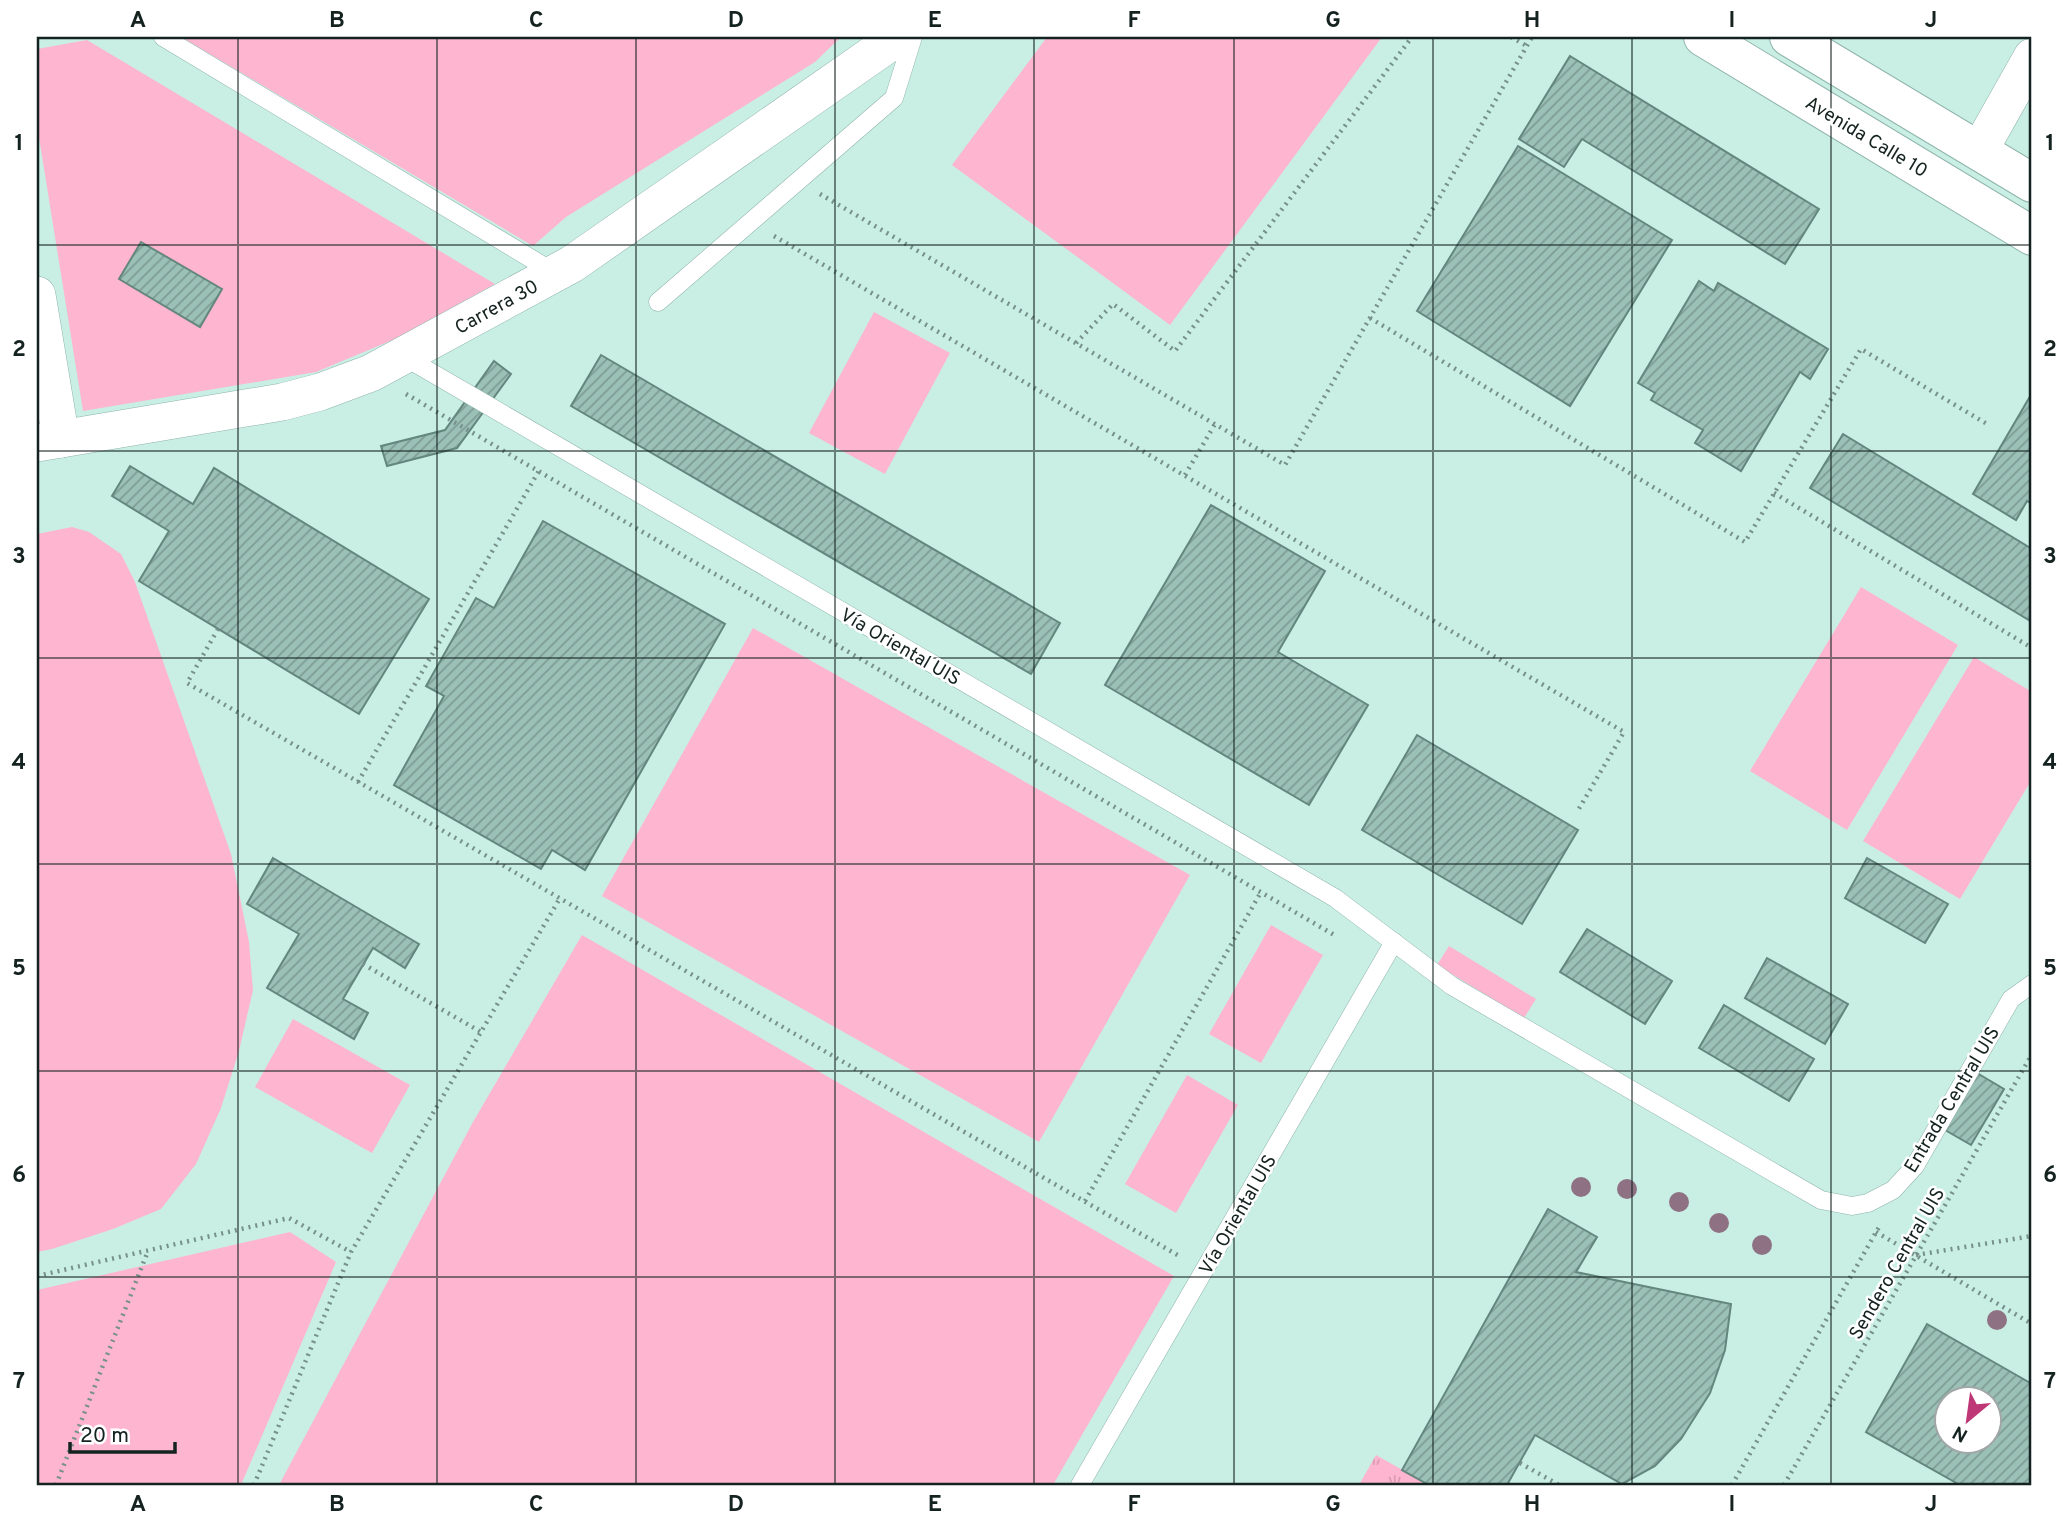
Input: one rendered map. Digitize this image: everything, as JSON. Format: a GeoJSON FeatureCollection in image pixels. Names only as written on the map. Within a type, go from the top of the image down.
{"type":"FeatureCollection","features":[{"type":"Feature","properties":{"kind":"street","name":"Carrera 30"},"geometry":{"type":"LineString","coordinates":[[45,445],[282,402],[320,392],[371,373],[555,273],[898,37]]}},
{"type":"Feature","properties":{"kind":"street","name":"Avenida Calle 10"},"geometry":{"type":"LineString","coordinates":[[1703,37],[2032,236]]}},
{"type":"Feature","properties":{"kind":"street"},"geometry":{"type":"LineString","coordinates":[[1789,37],[2032,183]]}},
{"type":"Feature","properties":{"kind":"street"},"geometry":{"type":"LineString","coordinates":[[1979,151],[2032,57]]}},
{"type":"Feature","properties":{"kind":"street"},"geometry":{"type":"LineString","coordinates":[[37,295],[45,445]]}},
{"type":"Feature","properties":{"kind":"lane"},"geometry":{"type":"LineString","coordinates":[[163,37],[555,273]]}},
{"type":"Feature","properties":{"kind":"lane"},"geometry":{"type":"LineString","coordinates":[[658,302],[894,98],[913,37]]}},
{"type":"Feature","properties":{"kind":"lane","name":"Vía Oriental UIS"},"geometry":{"type":"LineString","coordinates":[[403,356],[1335,898],[1452,986],[1821,1200]]}},
{"type":"Feature","properties":{"kind":"lane","name":"Vía Oriental UIS"},"geometry":{"type":"LineString","coordinates":[[1080,1485],[1394,943]]}},
{"type":"Feature","properties":{"kind":"lane","name":"Entrada Central UIS"},"geometry":{"type":"LineString","coordinates":[[1821,1200],[1852,1206],[1868,1203],[1893,1190],[1914,1166],[2011,999],[2032,984]]}},
{"type":"Feature","properties":{"kind":"path"},"geometry":{"type":"LineString","coordinates":[[1076,343],[1113,304],[1175,351],[1412,37]]}},
{"type":"Feature","properties":{"kind":"path"},"geometry":{"type":"LineString","coordinates":[[1511,37],[1527,46]]}},
{"type":"Feature","properties":{"kind":"path"},"geometry":{"type":"LineString","coordinates":[[798,181],[1285,465],[1532,37]]}},
{"type":"Feature","properties":{"kind":"path"},"geometry":{"type":"LineString","coordinates":[[751,222],[1624,732],[1577,812]]}},
{"type":"Feature","properties":{"kind":"path"},"geometry":{"type":"LineString","coordinates":[[1370,318],[1745,542],[1861,349],[1987,424]]}},
{"type":"Feature","properties":{"kind":"path"},"geometry":{"type":"LineString","coordinates":[[371,373],[1382,962]]}},
{"type":"Feature","properties":{"kind":"path"},"geometry":{"type":"LineString","coordinates":[[1185,475],[1215,424]]}},
{"type":"Feature","properties":{"kind":"path"},"geometry":{"type":"LineString","coordinates":[[358,782],[554,444]]}},
{"type":"Feature","properties":{"kind":"path"},"geometry":{"type":"LineString","coordinates":[[1774,493],[2032,648]]}},
{"type":"Feature","properties":{"kind":"path"},"geometry":{"type":"LineString","coordinates":[[218,629],[187,683],[1205,1270]]}},
{"type":"Feature","properties":{"kind":"path"},"geometry":{"type":"LineString","coordinates":[[1085,1201],[1261,892]]}},
{"type":"Feature","properties":{"kind":"path"},"geometry":{"type":"LineString","coordinates":[[254,1485],[352,1252],[560,898]]}},
{"type":"Feature","properties":{"kind":"path"},"geometry":{"type":"LineString","coordinates":[[363,964],[481,1032]]}},
{"type":"Feature","properties":{"kind":"path","name":"Sendero Central UIS"},"geometry":{"type":"LineString","coordinates":[[1784,1485],[2032,1054]]}},
{"type":"Feature","properties":{"kind":"path"},"geometry":{"type":"LineString","coordinates":[[1821,1200],[2032,1324]]}},
{"type":"Feature","properties":{"kind":"path"},"geometry":{"type":"LineString","coordinates":[[37,1276],[289,1218],[352,1252]]}},
{"type":"Feature","properties":{"kind":"path","name":"Sendero Central UIS"},"geometry":{"type":"LineString","coordinates":[[1732,1485],[1883,1221]]}},
{"type":"Feature","properties":{"kind":"path"},"geometry":{"type":"LineString","coordinates":[[1916,1255],[2032,1236]]}},
{"type":"Feature","properties":{"kind":"path"},"geometry":{"type":"LineString","coordinates":[[56,1485],[149,1250]]}},
{"type":"Feature","properties":{"kind":"path"},"geometry":{"type":"LineString","coordinates":[[1520,1463],[1559,1485]]}},
{"type":"Feature","properties":{"kind":"green space"},"geometry":{"type":"Polygon","coordinates":[[[181,37],[841,37],[815,62],[566,217],[533,246],[181,37]]]}},
{"type":"Feature","properties":{"kind":"green space"},"geometry":{"type":"Polygon","coordinates":[[[1047,37],[1382,37],[1170,325],[952,165],[1047,37]]]}},
{"type":"Feature","properties":{"kind":"green space"},"geometry":{"type":"Polygon","coordinates":[[[87,40],[495,284],[395,339],[316,372],[83,411],[37,125],[37,49],[87,40]]]}},
{"type":"Feature","properties":{"kind":"green space"},"geometry":{"type":"Polygon","coordinates":[[[874,312],[950,353],[885,474],[809,433],[874,312]]]}},
{"type":"Feature","properties":{"kind":"green space"},"geometry":{"type":"Polygon","coordinates":[[[72,527],[89,532],[121,554],[135,582],[231,854],[249,942],[253,990],[239,1051],[221,1108],[196,1164],[161,1209],[113,1229],[37,1252],[37,534],[72,527]]]}},
{"type":"Feature","properties":{"kind":"green space"},"geometry":{"type":"Polygon","coordinates":[[[1861,587],[1958,645],[1847,830],[1750,771],[1861,587]]]}},
{"type":"Feature","properties":{"kind":"green space"},"geometry":{"type":"Polygon","coordinates":[[[753,628],[1190,875],[1039,1142],[602,896],[753,628]]]}},
{"type":"Feature","properties":{"kind":"green space"},"geometry":{"type":"Polygon","coordinates":[[[1974,657],[2032,692],[2032,779],[1960,899],[1863,841],[1974,657]]]}},
{"type":"Feature","properties":{"kind":"green space"},"geometry":{"type":"Polygon","coordinates":[[[1271,925],[1323,955],[1261,1063],[1209,1034],[1271,925]]]}},
{"type":"Feature","properties":{"kind":"green space"},"geometry":{"type":"Polygon","coordinates":[[[582,935],[1174,1276],[1053,1485],[279,1485],[473,1122],[582,935]]]}},
{"type":"Feature","properties":{"kind":"green space"},"geometry":{"type":"Polygon","coordinates":[[[1449,946],[1536,999],[1524,1018],[1437,965],[1449,946]]]}},
{"type":"Feature","properties":{"kind":"green space"},"geometry":{"type":"Polygon","coordinates":[[[293,1019],[410,1085],[372,1153],[255,1087],[293,1019]]]}},
{"type":"Feature","properties":{"kind":"green space"},"geometry":{"type":"Polygon","coordinates":[[[1187,1075],[1238,1105],[1176,1213],[1125,1184],[1187,1075]]]}},
{"type":"Feature","properties":{"kind":"green space"},"geometry":{"type":"Polygon","coordinates":[[[290,1232],[336,1262],[241,1485],[37,1485],[37,1290],[290,1232]]]}},
{"type":"Feature","properties":{"kind":"green space"},"geometry":{"type":"Polygon","coordinates":[[[1376,1455],[1429,1485],[1359,1485],[1376,1455]]]}},
{"type":"Feature","properties":{"kind":"building"},"geometry":{"type":"Polygon","coordinates":[[[1570,56],[1819,209],[1785,264],[1582,139],[1564,167],[1519,139],[1570,56]]]}},
{"type":"Feature","properties":{"kind":"building"},"geometry":{"type":"Polygon","coordinates":[[[1518,146],[1672,240],[1570,406],[1417,311],[1518,146]]]}},
{"type":"Feature","properties":{"kind":"building"},"geometry":{"type":"Polygon","coordinates":[[[141,242],[222,289],[200,327],[119,279],[141,242]]]}},
{"type":"Feature","properties":{"kind":"building"},"geometry":{"type":"Polygon","coordinates":[[[1699,281],[1714,291],[1718,283],[1828,349],[1810,379],[1800,372],[1741,471],[1695,443],[1703,430],[1651,400],[1655,393],[1638,383],[1699,281]]]}},
{"type":"Feature","properties":{"kind":"building"},"geometry":{"type":"Polygon","coordinates":[[[601,355],[1060,623],[1031,674],[571,406],[601,355]]]}},
{"type":"Feature","properties":{"kind":"building"},"geometry":{"type":"Polygon","coordinates":[[[494,361],[511,374],[457,448],[387,466],[381,446],[445,430],[494,361]]]}},
{"type":"Feature","properties":{"kind":"building"},"geometry":{"type":"Polygon","coordinates":[[[2032,393],[2032,504],[2027,501],[2016,520],[1973,494],[2032,393]]]}},
{"type":"Feature","properties":{"kind":"building"},"geometry":{"type":"Polygon","coordinates":[[[1843,434],[2032,549],[2032,622],[1810,488],[1843,434]]]}},
{"type":"Feature","properties":{"kind":"building"},"geometry":{"type":"Polygon","coordinates":[[[130,466],[193,504],[214,468],[429,599],[359,714],[139,581],[169,531],[112,496],[130,466]]]}},
{"type":"Feature","properties":{"kind":"building"},"geometry":{"type":"Polygon","coordinates":[[[1211,505],[1325,571],[1278,652],[1368,705],[1309,805],[1105,685],[1211,505]]]}},
{"type":"Feature","properties":{"kind":"building"},"geometry":{"type":"Polygon","coordinates":[[[543,521],[725,624],[585,870],[552,850],[541,869],[394,785],[444,696],[426,686],[476,598],[494,608],[543,521]]]}},
{"type":"Feature","properties":{"kind":"building"},"geometry":{"type":"Polygon","coordinates":[[[1417,735],[1578,830],[1522,924],[1362,830],[1417,735]]]}},
{"type":"Feature","properties":{"kind":"building"},"geometry":{"type":"Polygon","coordinates":[[[273,858],[419,944],[405,968],[373,948],[343,999],[368,1013],[354,1039],[267,988],[299,934],[247,904],[273,858]]]}},
{"type":"Feature","properties":{"kind":"building"},"geometry":{"type":"Polygon","coordinates":[[[1867,858],[1948,904],[1925,943],[1845,898],[1867,858]]]}},
{"type":"Feature","properties":{"kind":"building"},"geometry":{"type":"Polygon","coordinates":[[[1587,929],[1672,981],[1645,1024],[1560,972],[1587,929]]]}},
{"type":"Feature","properties":{"kind":"building"},"geometry":{"type":"Polygon","coordinates":[[[1767,958],[1848,1004],[1825,1044],[1745,998],[1767,958]]]}},
{"type":"Feature","properties":{"kind":"building"},"geometry":{"type":"Polygon","coordinates":[[[1724,1005],[1814,1059],[1789,1101],[1699,1048],[1724,1005]]]}},
{"type":"Feature","properties":{"kind":"building"},"geometry":{"type":"Polygon","coordinates":[[[1977,1073],[2004,1089],[1971,1145],[1945,1130],[1977,1073]]]}},
{"type":"Feature","properties":{"kind":"building"},"geometry":{"type":"Polygon","coordinates":[[[1548,1209],[1597,1237],[1576,1272],[1731,1304],[1725,1350],[1710,1393],[1681,1439],[1655,1466],[1622,1484],[1535,1435],[1507,1485],[1429,1485],[1402,1470],[1548,1209]]]}},
{"type":"Feature","properties":{"kind":"building"},"geometry":{"type":"Polygon","coordinates":[[[1927,1324],[2032,1384],[2032,1485],[1960,1485],[1866,1432],[1927,1324]]]}}]}
